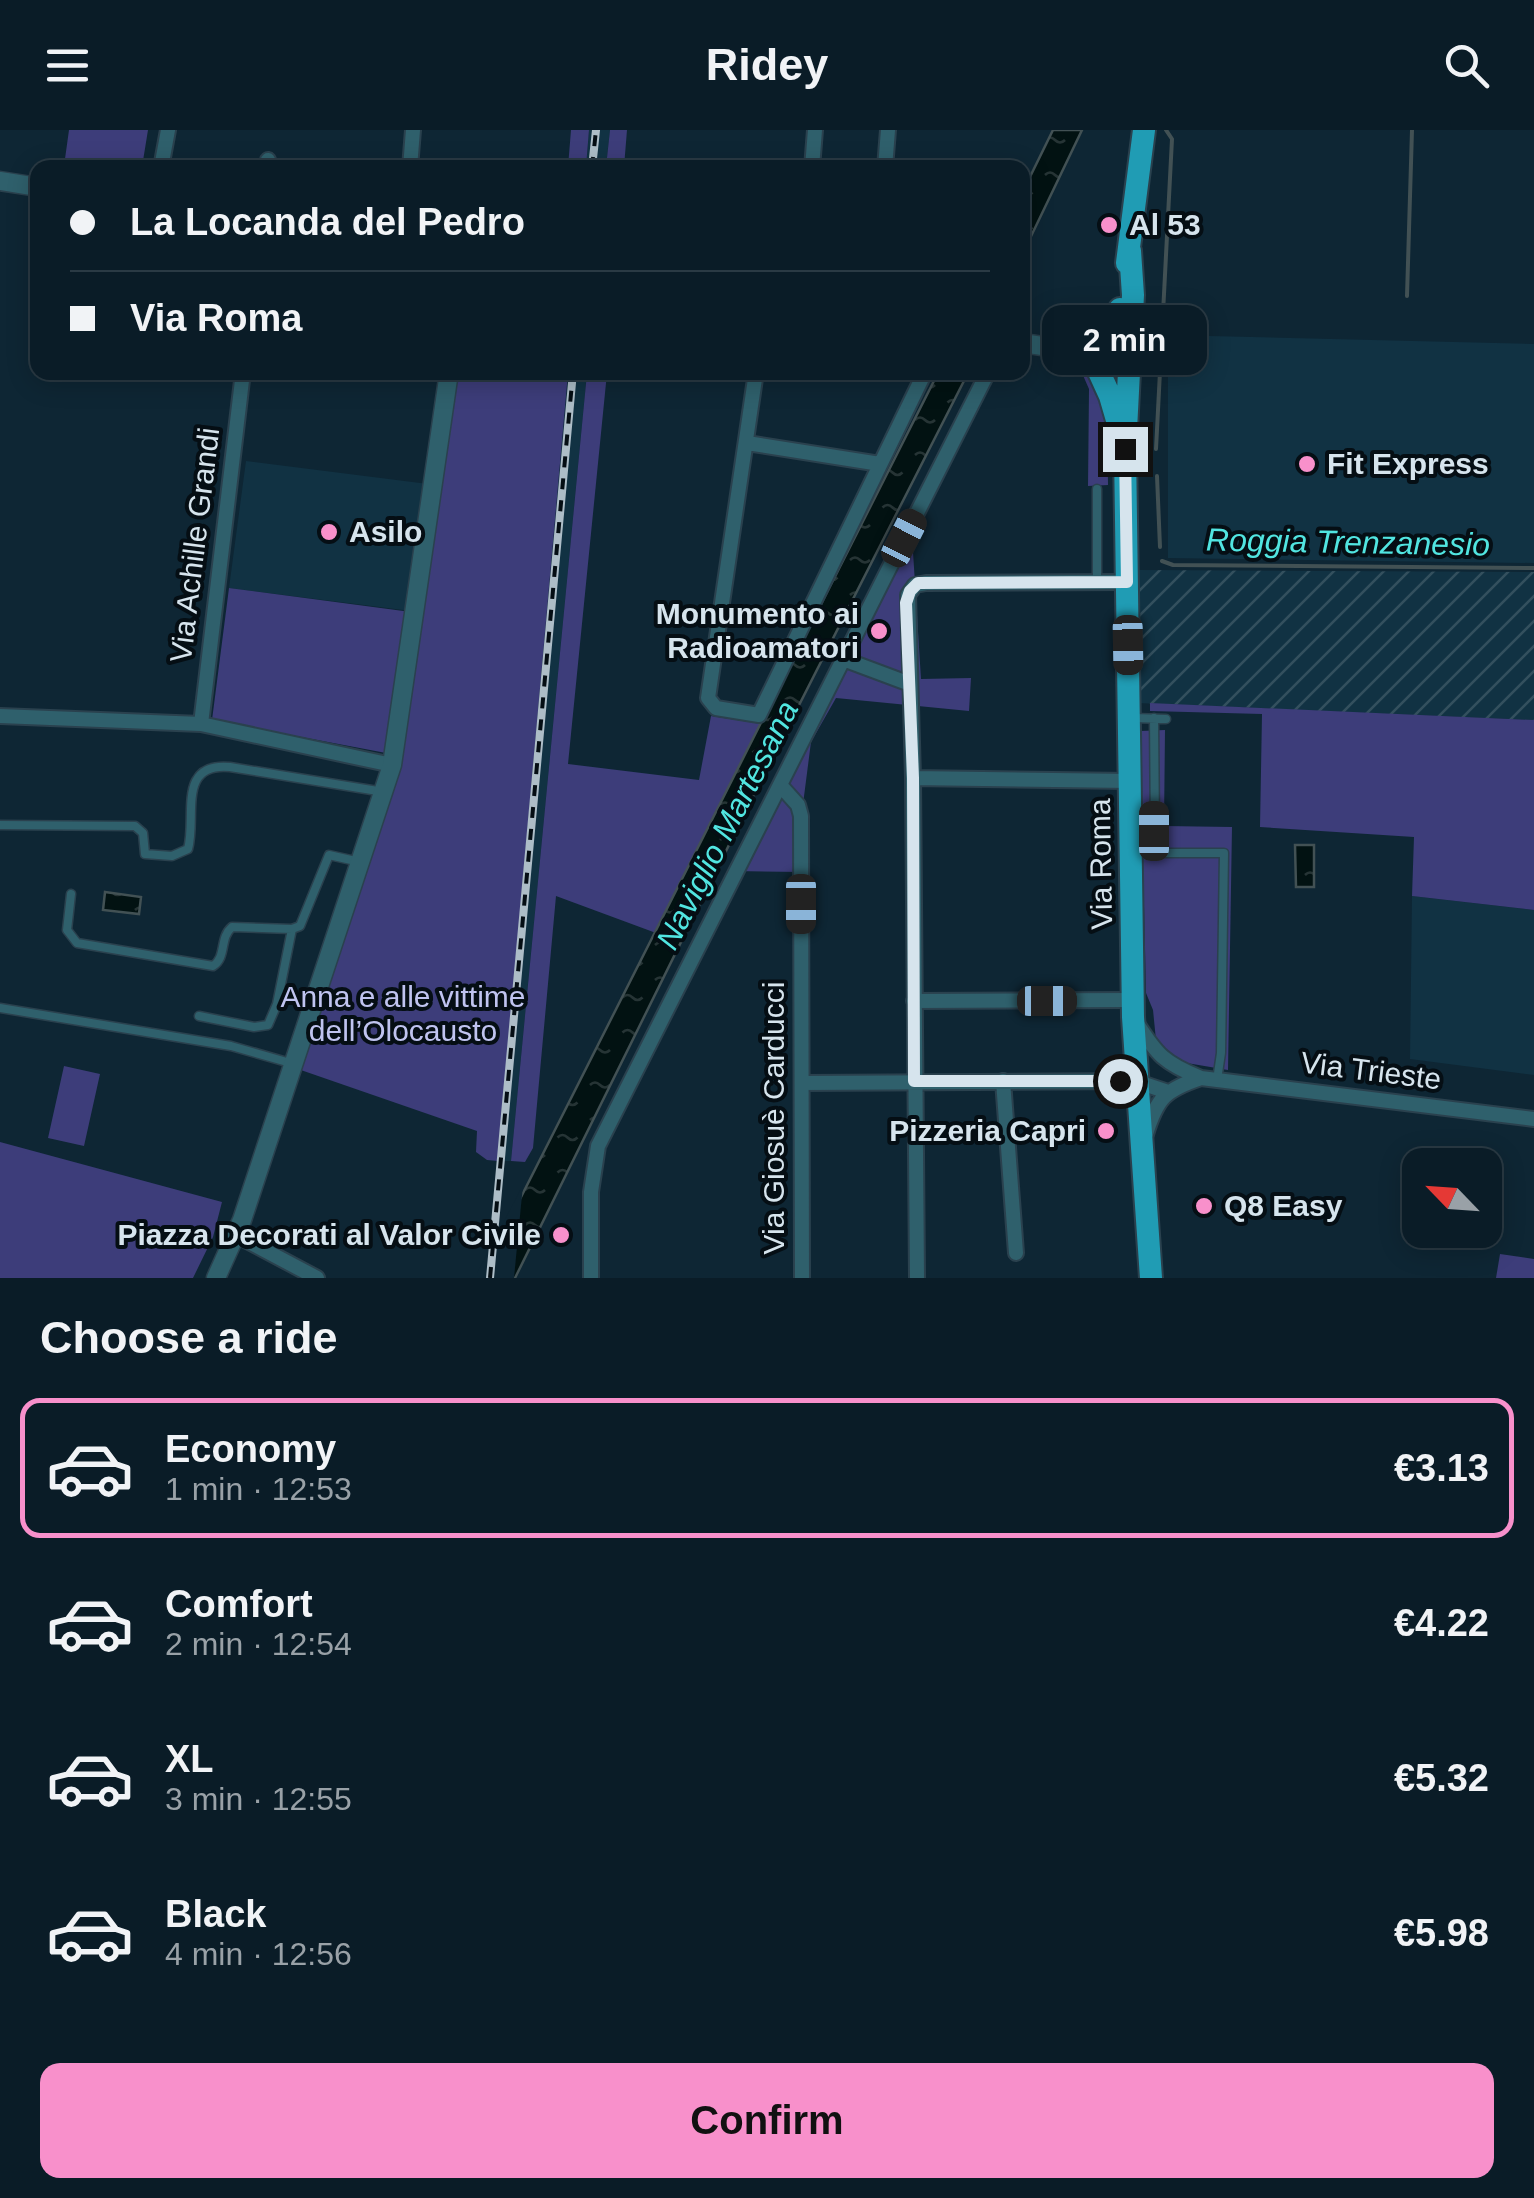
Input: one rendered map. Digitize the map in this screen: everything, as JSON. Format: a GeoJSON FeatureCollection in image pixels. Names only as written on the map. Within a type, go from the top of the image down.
{"type":"FeatureCollection","features":[{"type":"Feature","properties":{"kind":"main road","name":"Via Roma"},"geometry":{"type":"LineString","coordinates":[[1144,130],[1130,251],[1111,362],[1125,449],[1135,1081],[1152,1278]]}},
{"type":"Feature","properties":{"kind":"street"},"geometry":{"type":"LineString","coordinates":[[163,160],[168,130]]}},
{"type":"Feature","properties":{"kind":"street"},"geometry":{"type":"LineString","coordinates":[[411,160],[413,130]]}},
{"type":"Feature","properties":{"kind":"street"},"geometry":{"type":"LineString","coordinates":[[813,160],[816,130]]}},
{"type":"Feature","properties":{"kind":"street"},"geometry":{"type":"LineString","coordinates":[[886,160],[888,130]]}},
{"type":"Feature","properties":{"kind":"street"},"geometry":{"type":"LineString","coordinates":[[0,181],[30,186]]}},
{"type":"Feature","properties":{"kind":"street"},"geometry":{"type":"LineString","coordinates":[[1030,344],[1111,362]]}},
{"type":"Feature","properties":{"kind":"street","name":"Via Achille Grandi"},"geometry":{"type":"LineString","coordinates":[[200,724],[242,380]]}},
{"type":"Feature","properties":{"kind":"street"},"geometry":{"type":"LineString","coordinates":[[216,1278],[236,1235],[392,764],[447,380]]}},
{"type":"Feature","properties":{"kind":"street"},"geometry":{"type":"LineString","coordinates":[[755,380],[708,698],[716,708],[758,715],[921,380]]}},
{"type":"Feature","properties":{"kind":"street"},"geometry":{"type":"LineString","coordinates":[[591,1278],[591,1192],[598,1146],[984,380]]}},
{"type":"Feature","properties":{"kind":"street"},"geometry":{"type":"LineString","coordinates":[[747,443],[880,464]]}},
{"type":"Feature","properties":{"kind":"street"},"geometry":{"type":"LineString","coordinates":[[917,1278],[913,778],[906,603],[915,585],[1127,582]]}},
{"type":"Feature","properties":{"kind":"street"},"geometry":{"type":"LineString","coordinates":[[844,659],[910,684]]}},
{"type":"Feature","properties":{"kind":"street"},"geometry":{"type":"LineString","coordinates":[[0,716],[200,724],[392,764]]}},
{"type":"Feature","properties":{"kind":"street"},"geometry":{"type":"LineString","coordinates":[[913,778],[1130,781]]}},
{"type":"Feature","properties":{"kind":"street","name":"Via Giosuè Carducci"},"geometry":{"type":"LineString","coordinates":[[780,785],[798,805],[801,816],[802,1278]]}},
{"type":"Feature","properties":{"kind":"street"},"geometry":{"type":"LineString","coordinates":[[914,1000],[1133,1008]]}},
{"type":"Feature","properties":{"kind":"street","name":"Via Trieste"},"geometry":{"type":"LineString","coordinates":[[1133,1008],[1155,1052],[1170,1065],[1209,1079],[1534,1119]]}},
{"type":"Feature","properties":{"kind":"street"},"geometry":{"type":"LineString","coordinates":[[1135,1081],[1155,1064],[1170,1065]]}},
{"type":"Feature","properties":{"kind":"street","name":"Via Trieste"},"geometry":{"type":"LineString","coordinates":[[1168,1092],[1209,1079]]}},
{"type":"Feature","properties":{"kind":"street"},"geometry":{"type":"LineString","coordinates":[[1003,1081],[1016,1253]]}},
{"type":"Feature","properties":{"kind":"street"},"geometry":{"type":"LineString","coordinates":[[802,1083],[1135,1081],[1168,1092],[1154,1110],[1141,1150]]}},
{"type":"Feature","properties":{"kind":"street"},"geometry":{"type":"LineString","coordinates":[[236,1235],[317,1278]]}},
{"type":"Feature","properties":{"kind":"lane"},"geometry":{"type":"LineString","coordinates":[[1096,582],[1097,489]]}},
{"type":"Feature","properties":{"kind":"lane"},"geometry":{"type":"LineString","coordinates":[[1128,718],[1166,719]]}},
{"type":"Feature","properties":{"kind":"lane"},"geometry":{"type":"LineString","coordinates":[[1154,718],[1154,831]]}},
{"type":"Feature","properties":{"kind":"lane"},"geometry":{"type":"LineString","coordinates":[[0,825],[135,826],[143,832],[145,854],[172,856],[188,850],[194,788],[198,776],[212,766],[384,792]]}},
{"type":"Feature","properties":{"kind":"lane"},"geometry":{"type":"LineString","coordinates":[[1165,853],[1224,852],[1222,1053],[1209,1079]]}},
{"type":"Feature","properties":{"kind":"lane"},"geometry":{"type":"LineString","coordinates":[[71,894],[67,930],[73,941],[205,966],[219,962],[225,934],[232,926],[292,929],[304,921],[328,856],[336,854],[360,862]]}},
{"type":"Feature","properties":{"kind":"lane"},"geometry":{"type":"LineString","coordinates":[[199,1016],[258,1027],[268,1025],[277,1004],[292,929]]}},
{"type":"Feature","properties":{"kind":"lane"},"geometry":{"type":"LineString","coordinates":[[0,1008],[230,1046],[294,1064]]}},
{"type":"Feature","properties":{"kind":"shaded area"},"geometry":{"type":"Polygon","coordinates":[[[589,130],[610,130],[607,160],[587,160],[589,130]]]}},
{"type":"Feature","properties":{"kind":"shaded area"},"geometry":{"type":"Polygon","coordinates":[[[1168,335],[1534,344],[1534,563],[1168,558],[1168,335]]]}},
{"type":"Feature","properties":{"kind":"shaded area"},"geometry":{"type":"Polygon","coordinates":[[[567,380],[586,380],[511,1161],[498,1161],[567,380]]]}},
{"type":"Feature","properties":{"kind":"shaded area","name":"Asilo"},"geometry":{"type":"Polygon","coordinates":[[[246,461],[428,484],[411,611],[229,588],[246,461]]]}},
{"type":"Feature","properties":{"kind":"shaded area"},"geometry":{"type":"Polygon","coordinates":[[[1137,570],[1534,572],[1534,720],[1139,703],[1137,570]]]}},
{"type":"Feature","properties":{"kind":"shaded area"},"geometry":{"type":"Polygon","coordinates":[[[1412,896],[1534,910],[1534,1075],[1410,1059],[1412,896]]]}},
{"type":"Feature","properties":{"kind":"green space"},"geometry":{"type":"Polygon","coordinates":[[[69,130],[148,130],[143,160],[65,160],[69,130]]]}},
{"type":"Feature","properties":{"kind":"green space"},"geometry":{"type":"Polygon","coordinates":[[[571,130],[589,130],[587,160],[569,160],[571,130]]]}},
{"type":"Feature","properties":{"kind":"green space"},"geometry":{"type":"Polygon","coordinates":[[[610,130],[627,130],[625,160],[607,160],[610,130]]]}},
{"type":"Feature","properties":{"kind":"green space"},"geometry":{"type":"Polygon","coordinates":[[[1078,364],[1107,400],[1108,485],[1088,486],[1089,389],[1078,364]]]}},
{"type":"Feature","properties":{"kind":"green space","name":"Anna e alle vittime dell’Olocausto"},"geometry":{"type":"Polygon","coordinates":[[[451,380],[567,380],[498,1161],[487,1160],[476,1152],[477,1131],[295,1068],[400,765],[451,380]]]}},
{"type":"Feature","properties":{"kind":"green space"},"geometry":{"type":"Polygon","coordinates":[[[586,380],[606,380],[568,764],[699,780],[711,716],[762,724],[656,933],[556,896],[533,1148],[525,1162],[511,1161],[586,380]]]}},
{"type":"Feature","properties":{"kind":"green space"},"geometry":{"type":"Polygon","coordinates":[[[911,520],[921,679],[971,678],[969,711],[836,698],[811,742],[802,812],[801,872],[733,871],[911,520]]]}},
{"type":"Feature","properties":{"kind":"green space"},"geometry":{"type":"Polygon","coordinates":[[[229,588],[411,612],[386,753],[212,720],[229,588]]]}},
{"type":"Feature","properties":{"kind":"green space"},"geometry":{"type":"Polygon","coordinates":[[[1150,703],[1534,720],[1534,910],[1412,896],[1414,837],[1260,827],[1262,714],[1150,711],[1150,703]]]}},
{"type":"Feature","properties":{"kind":"green space"},"geometry":{"type":"Polygon","coordinates":[[[1165,730],[1164,826],[1232,827],[1228,1070],[1175,1061],[1156,1040],[1153,1010],[1146,993],[1140,731],[1165,730]]]}},
{"type":"Feature","properties":{"kind":"green space"},"geometry":{"type":"Polygon","coordinates":[[[64,1066],[100,1074],[84,1146],[48,1138],[64,1066]]]}},
{"type":"Feature","properties":{"kind":"green space"},"geometry":{"type":"Polygon","coordinates":[[[0,1142],[222,1202],[213,1237],[193,1278],[0,1278],[0,1142]]]}},
{"type":"Feature","properties":{"kind":"green space"},"geometry":{"type":"Polygon","coordinates":[[[1500,1254],[1534,1259],[1534,1278],[1496,1278],[1500,1254]]]}},
{"type":"Feature","properties":{"kind":"water"},"geometry":{"type":"Polygon","coordinates":[[[1053,130],[1082,130],[1030,238],[1030,177],[1053,130]]]}},
{"type":"Feature","properties":{"kind":"water","name":"Naviglio Martesana"},"geometry":{"type":"Polygon","coordinates":[[[934,380],[964,380],[515,1278],[480,1278],[934,380]]]}},
{"type":"Feature","properties":{"kind":"water"},"geometry":{"type":"Polygon","coordinates":[[[1295,845],[1314,845],[1314,887],[1296,887],[1295,845]]]}},
{"type":"Feature","properties":{"kind":"water"},"geometry":{"type":"Polygon","coordinates":[[[105,892],[141,897],[139,914],[103,910],[105,892]]]}},
{"type":"Feature","properties":{"kind":"pier"},"geometry":{"type":"Polygon","coordinates":[[[523,1185],[514,1278],[477,1278],[477,1273],[523,1185]]]}},
{"type":"Feature","properties":{"kind":"waterway","name":"Roggia Trenzanesio"},"geometry":{"type":"LineString","coordinates":[[1156,449],[1172,139],[1166,130]]}},
{"type":"Feature","properties":{"kind":"waterway"},"geometry":{"type":"LineString","coordinates":[[1407,296],[1412,130]]}},
{"type":"Feature","properties":{"kind":"waterway","name":"Roggia Trenzanesio"},"geometry":{"type":"LineString","coordinates":[[1157,476],[1160,547]]}},
{"type":"Feature","properties":{"kind":"waterway","name":"Roggia Trenzanesio"},"geometry":{"type":"LineString","coordinates":[[1162,561],[1173,565],[1534,568]]}},
{"type":"Feature","properties":{"kind":"railway"},"geometry":{"type":"LineString","coordinates":[[593,160],[596,130]]}},
{"type":"Feature","properties":{"kind":"railway"},"geometry":{"type":"LineString","coordinates":[[490,1278],[572,380]]}},
{"type":"Feature","properties":{"kind":"place","name":"Al 53"},"geometry":{"type":"Point","coordinates":[1109,225]}},
{"type":"Feature","properties":{"kind":"place","name":"Fit Express"},"geometry":{"type":"Point","coordinates":[1307,464]}},
{"type":"Feature","properties":{"kind":"place","name":"Asilo"},"geometry":{"type":"Point","coordinates":[329,532]}},
{"type":"Feature","properties":{"kind":"place","name":"Monumento ai Radioamatori"},"geometry":{"type":"Point","coordinates":[879,631]}},
{"type":"Feature","properties":{"kind":"place","name":"Pizzeria Capri"},"geometry":{"type":"Point","coordinates":[1106,1131]}},
{"type":"Feature","properties":{"kind":"place","name":"Q8 Easy"},"geometry":{"type":"Point","coordinates":[1204,1206]}},
{"type":"Feature","properties":{"kind":"place","name":"Piazza Decorati al Valor Civile"},"geometry":{"type":"Point","coordinates":[561,1235]}},
{"type":"Feature","properties":{"kind":"route"},"geometry":{"type":"LineString","coordinates":[[1120,1081],[914,1081],[913,778],[906,603],[918,583],[1127,582],[1125,449]]}}]}
